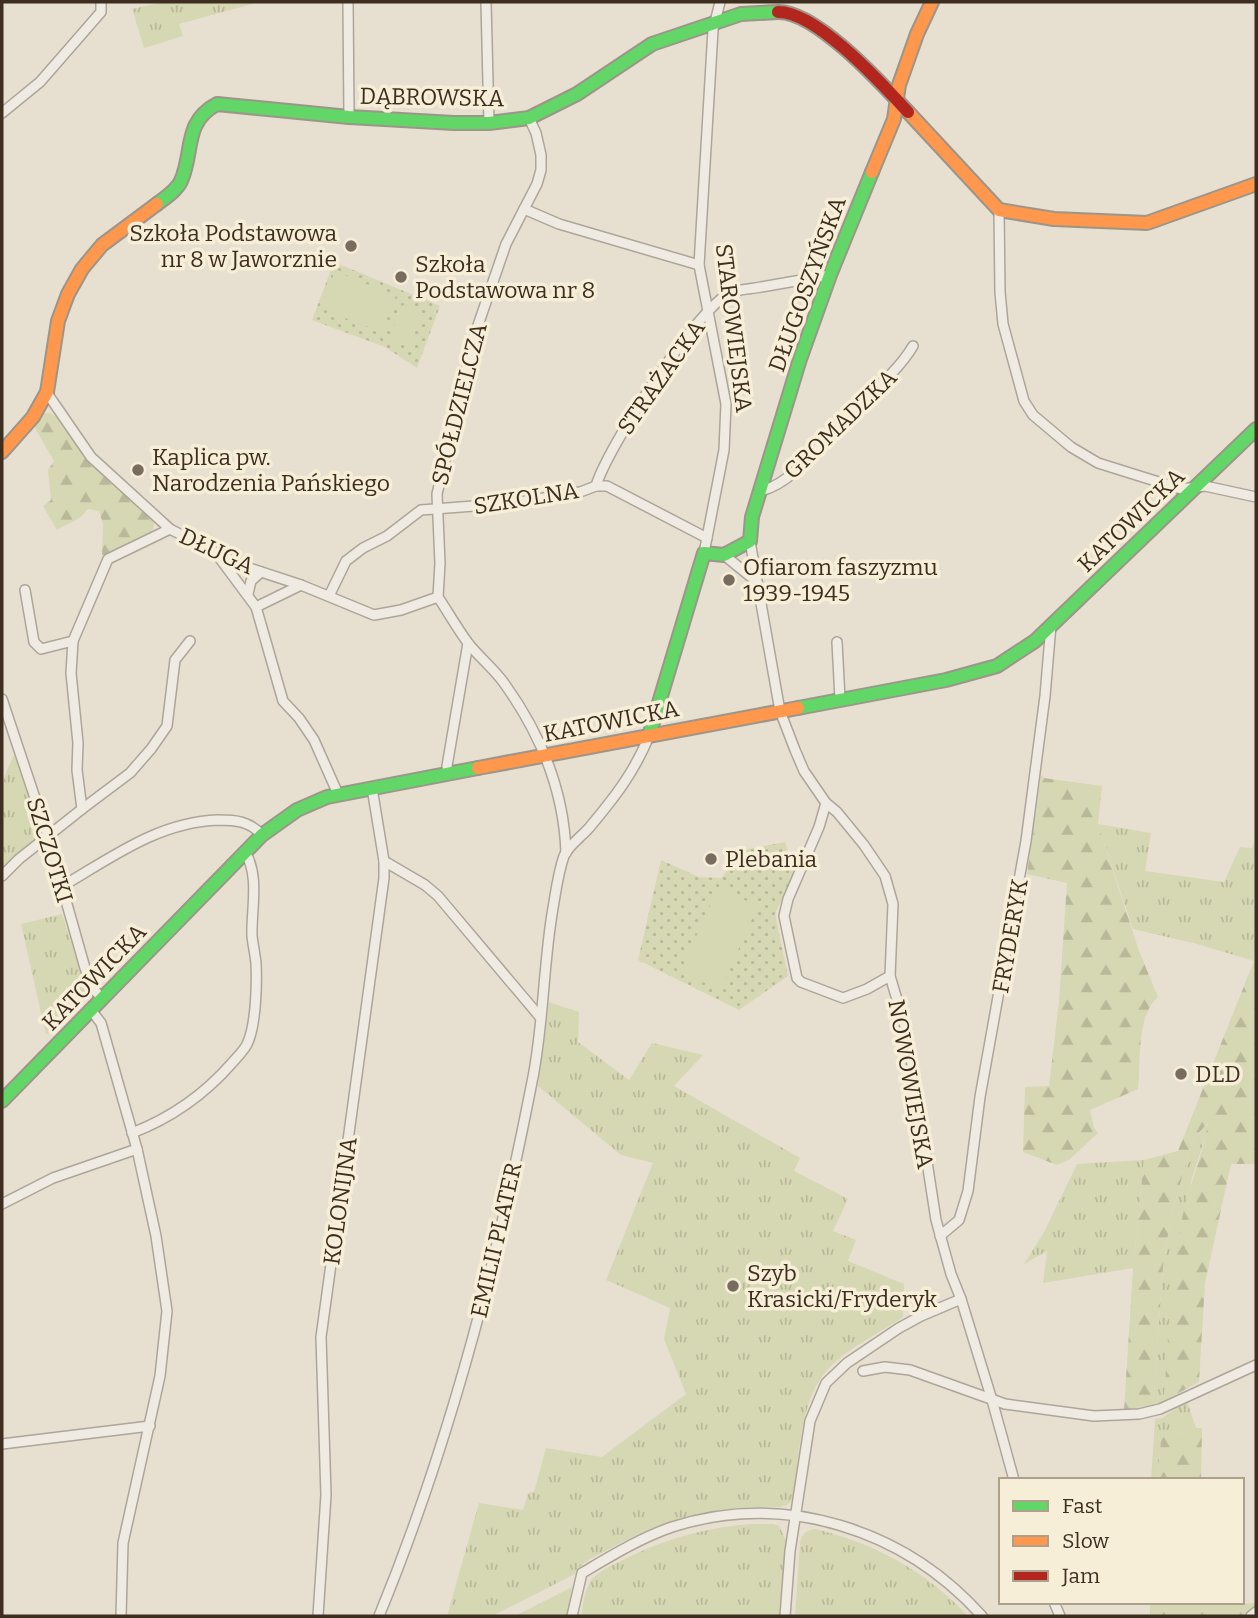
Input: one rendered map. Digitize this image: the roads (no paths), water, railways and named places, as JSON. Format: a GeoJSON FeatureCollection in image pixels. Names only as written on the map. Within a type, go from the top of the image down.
{"type":"FeatureCollection","features":[{"type":"Feature","properties":{"kind":"street"},"geometry":{"type":"LineString","coordinates":[[2,113],[40,82],[101,12],[102,2]]}},
{"type":"Feature","properties":{"kind":"street"},"geometry":{"type":"LineString","coordinates":[[348,2],[349,117]]}},
{"type":"Feature","properties":{"kind":"street"},"geometry":{"type":"LineString","coordinates":[[486,2],[489,123]]}},
{"type":"Feature","properties":{"kind":"street","name":"STAROWIEJSKA"},"geometry":{"type":"LineString","coordinates":[[649,736],[704,554],[724,450],[726,404],[699,265],[706,113],[713,30],[720,2]]}},
{"type":"Feature","properties":{"kind":"street","name":"DŁUGOSZYŃSKA"},"geometry":{"type":"LineString","coordinates":[[780,711],[750,541],[752,517],[800,359],[830,275],[894,119],[899,85],[917,34],[932,2]]}},
{"type":"Feature","properties":{"kind":"street","name":"DĄBROWSKA"},"geometry":{"type":"LineString","coordinates":[[2,452],[24,428],[47,393],[51,379],[54,336],[66,299],[83,268],[110,237],[170,194],[181,182],[196,124],[204,110],[217,104],[349,117],[489,123],[528,118],[577,94],[652,44],[741,14],[785,12],[835,40],[897,100],[999,210]]}},
{"type":"Feature","properties":{"kind":"street","name":"SPÓŁDZIELCZA"},"geometry":{"type":"LineString","coordinates":[[438,597],[437,494],[475,334],[506,244],[537,184],[541,170],[536,133],[528,118]]}},
{"type":"Feature","properties":{"kind":"street"},"geometry":{"type":"LineString","coordinates":[[1256,184],[1147,223],[1054,219],[999,210],[1003,324],[1024,401],[1033,415],[1071,447],[1098,463],[1181,489],[1205,486],[1256,497]]}},
{"type":"Feature","properties":{"kind":"street"},"geometry":{"type":"LineString","coordinates":[[524,209],[559,224],[699,265]]}},
{"type":"Feature","properties":{"kind":"street","name":"STRAŻACKA"},"geometry":{"type":"LineString","coordinates":[[596,486],[605,463],[648,391],[709,309],[729,293],[830,275]]}},
{"type":"Feature","properties":{"kind":"street","name":"GROMADZKA"},"geometry":{"type":"LineString","coordinates":[[760,491],[777,486],[806,459],[846,415],[902,363],[913,346]]}},
{"type":"Feature","properties":{"kind":"street","name":"DŁUGA"},"geometry":{"type":"LineString","coordinates":[[47,393],[91,457],[170,529],[214,552],[240,565],[301,585],[374,615],[401,610],[438,597]]}},
{"type":"Feature","properties":{"kind":"street","name":"KATOWICKA"},"geometry":{"type":"LineString","coordinates":[[2,1101],[262,835],[279,819],[297,809],[338,794],[946,680],[997,666],[1017,654],[1051,625],[1256,429]]}},
{"type":"Feature","properties":{"kind":"street","name":"SZKOLNA"},"geometry":{"type":"LineString","coordinates":[[329,596],[346,561],[363,548],[387,536],[421,510],[514,503],[607,486],[706,538]]}},
{"type":"Feature","properties":{"kind":"street"},"geometry":{"type":"LineString","coordinates":[[82,809],[71,673],[73,641],[108,558],[170,529]]}},
{"type":"Feature","properties":{"kind":"street"},"geometry":{"type":"LineString","coordinates":[[704,554],[724,555],[750,541]]}},
{"type":"Feature","properties":{"kind":"street"},"geometry":{"type":"LineString","coordinates":[[214,552],[256,607],[283,701],[314,740],[338,794]]}},
{"type":"Feature","properties":{"kind":"street"},"geometry":{"type":"LineString","coordinates":[[724,555],[756,581]]}},
{"type":"Feature","properties":{"kind":"street"},"geometry":{"type":"LineString","coordinates":[[248,594],[251,581],[261,572]]}},
{"type":"Feature","properties":{"kind":"street"},"geometry":{"type":"LineString","coordinates":[[256,607],[301,585]]}},
{"type":"Feature","properties":{"kind":"street"},"geometry":{"type":"LineString","coordinates":[[25,590],[34,642],[41,649],[73,641]]}},
{"type":"Feature","properties":{"kind":"street"},"geometry":{"type":"LineString","coordinates":[[438,597],[468,643],[503,681],[545,755]]}},
{"type":"Feature","properties":{"kind":"street","name":"FRYDERYK"},"geometry":{"type":"LineString","coordinates":[[940,1236],[959,1220],[968,1191],[980,1097],[1026,841],[1045,696],[1051,625]]}},
{"type":"Feature","properties":{"kind":"street"},"geometry":{"type":"LineString","coordinates":[[2,876],[130,773],[167,726],[175,660],[190,641]]}},
{"type":"Feature","properties":{"kind":"street"},"geometry":{"type":"LineString","coordinates":[[837,642],[840,699]]}},
{"type":"Feature","properties":{"kind":"street"},"geometry":{"type":"LineString","coordinates":[[448,773],[468,643]]}},
{"type":"Feature","properties":{"kind":"street","name":"SZCZOTKI"},"geometry":{"type":"LineString","coordinates":[[2,699],[48,837],[90,982],[102,999]]}},
{"type":"Feature","properties":{"kind":"street","name":"NOWOWIEJSKA"},"geometry":{"type":"LineString","coordinates":[[780,711],[804,771],[826,803],[864,845],[885,876],[893,904],[890,976],[907,1033],[940,1236],[992,1400],[1013,1478]]}},
{"type":"Feature","properties":{"kind":"street","name":"EMILII PLATER"},"geometry":{"type":"LineString","coordinates":[[566,853],[617,794],[639,761],[649,736]]}},
{"type":"Feature","properties":{"kind":"street","name":"EMILII PLATER"},"geometry":{"type":"LineString","coordinates":[[379,1616],[427,1490],[478,1321],[529,1097],[548,934],[566,853],[560,799],[545,755]]}},
{"type":"Feature","properties":{"kind":"street","name":"KOLONIJNA"},"geometry":{"type":"LineString","coordinates":[[318,1616],[326,1494],[321,1337],[382,891],[384,860],[372,788]]}},
{"type":"Feature","properties":{"kind":"street"},"geometry":{"type":"LineString","coordinates":[[826,803],[819,827],[788,899],[784,916],[797,978],[843,998],[890,976]]}},
{"type":"Feature","properties":{"kind":"street"},"geometry":{"type":"LineString","coordinates":[[61,887],[146,838],[180,824],[240,821],[250,824],[262,835]]}},
{"type":"Feature","properties":{"kind":"street"},"geometry":{"type":"LineString","coordinates":[[132,1133],[164,1119],[200,1095],[248,1043],[254,1005],[256,963],[252,937],[253,882],[245,852]]}},
{"type":"Feature","properties":{"kind":"street"},"geometry":{"type":"LineString","coordinates":[[384,860],[438,896],[540,1017]]}},
{"type":"Feature","properties":{"kind":"street"},"geometry":{"type":"LineString","coordinates":[[92,1010],[101,1023],[137,1149],[156,1236],[167,1311],[160,1376],[123,1544],[121,1616]]}},
{"type":"Feature","properties":{"kind":"street"},"geometry":{"type":"LineString","coordinates":[[2,1204],[53,1178],[137,1149]]}},
{"type":"Feature","properties":{"kind":"street"},"geometry":{"type":"LineString","coordinates":[[785,1616],[810,1420],[826,1384],[846,1363],[899,1328],[961,1299]]}},
{"type":"Feature","properties":{"kind":"street"},"geometry":{"type":"LineString","coordinates":[[863,1371],[886,1367],[910,1370],[1005,1404],[1082,1416],[1139,1414],[1160,1409],[1256,1365]]}},
{"type":"Feature","properties":{"kind":"street"},"geometry":{"type":"LineString","coordinates":[[2,1444],[150,1426]]}},
{"type":"Feature","properties":{"kind":"street"},"geometry":{"type":"LineString","coordinates":[[572,1616],[582,1573],[649,1536],[691,1522],[727,1515],[765,1513],[796,1515],[848,1527],[898,1548],[943,1578],[982,1616]]}},
{"type":"Feature","properties":{"kind":"street"},"geometry":{"type":"LineString","coordinates":[[1251,1616],[1256,1612]]}},
{"type":"Feature","properties":{"kind":"place","name":"Szkoła Podstawowa nr 8 w Jaworznie"},"geometry":{"type":"Point","coordinates":[351,246]}},
{"type":"Feature","properties":{"kind":"place","name":"Szkoła Podstawowa nr 8"},"geometry":{"type":"Point","coordinates":[401,277]}},
{"type":"Feature","properties":{"kind":"place","name":"Kaplica pw. Narodzenia Pańskiego"},"geometry":{"type":"Point","coordinates":[138,470]}},
{"type":"Feature","properties":{"kind":"place","name":"Ofiarom faszyzmu 1939-1945"},"geometry":{"type":"Point","coordinates":[729,580]}},
{"type":"Feature","properties":{"kind":"place","name":"Plebania"},"geometry":{"type":"Point","coordinates":[711,859]}},
{"type":"Feature","properties":{"kind":"place","name":"DLD"},"geometry":{"type":"Point","coordinates":[1181,1074]}},
{"type":"Feature","properties":{"kind":"place","name":"Szyb Krasicki/Fryderyk"},"geometry":{"type":"Point","coordinates":[733,1286]}}]}
